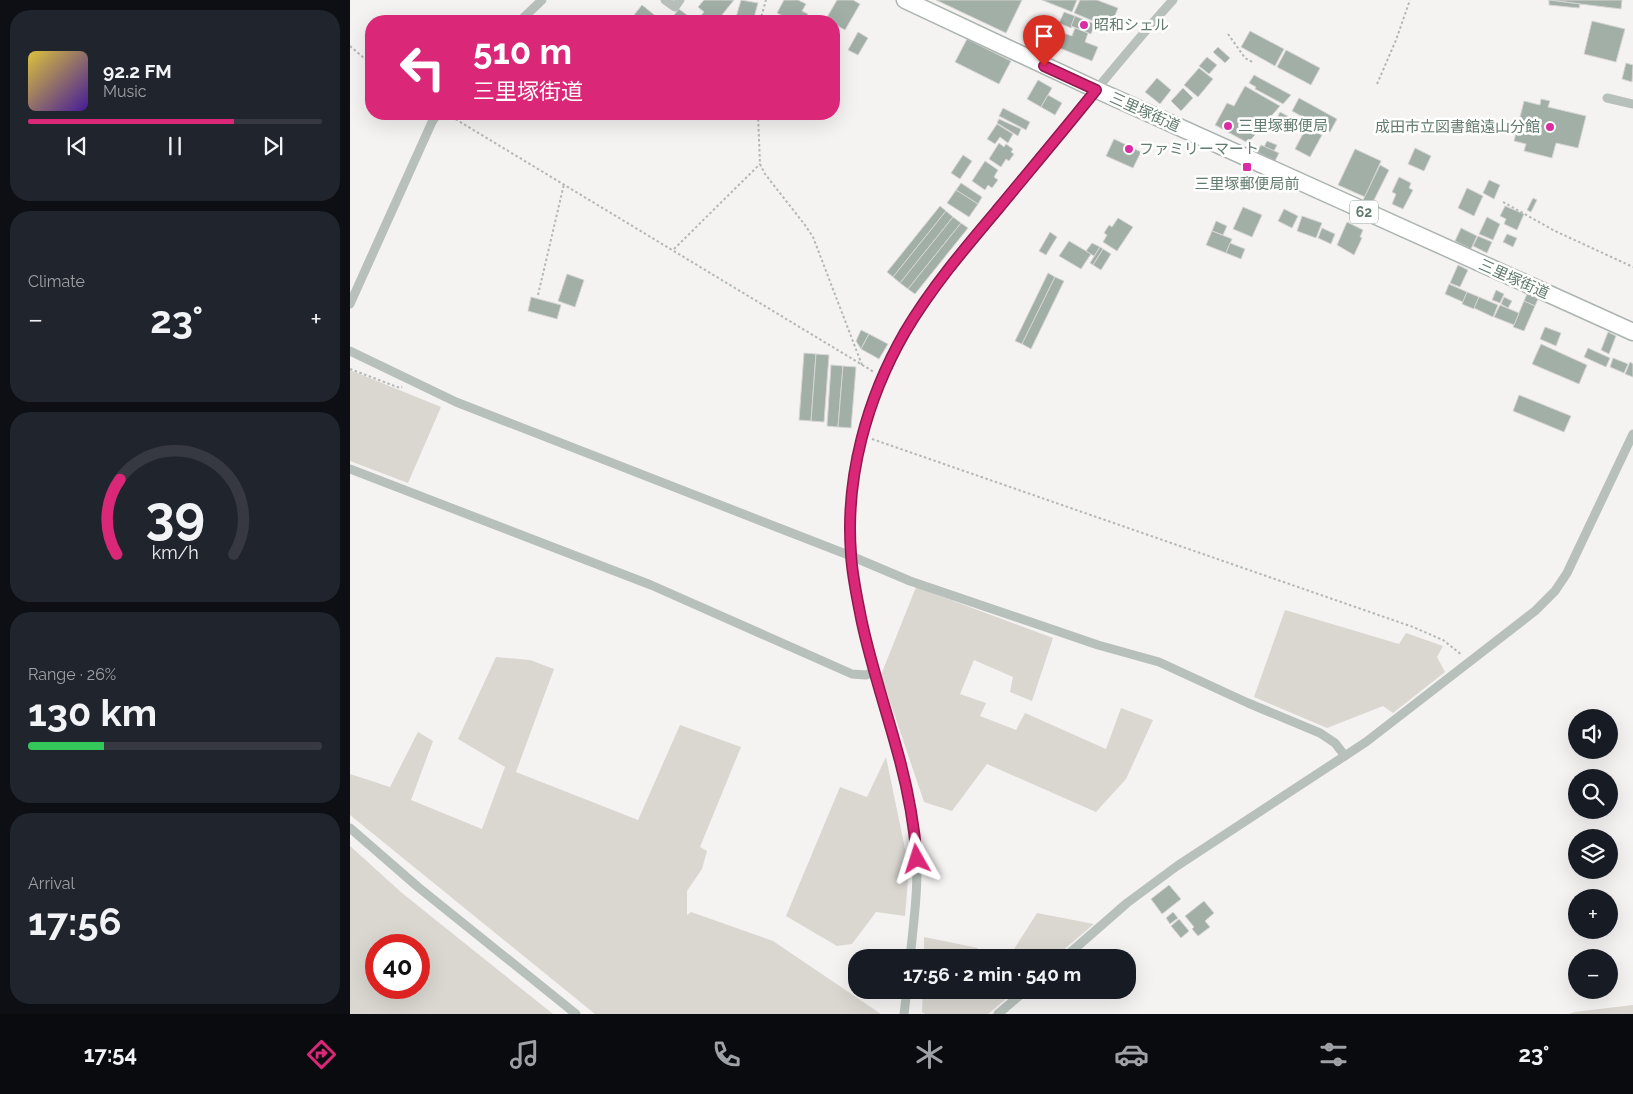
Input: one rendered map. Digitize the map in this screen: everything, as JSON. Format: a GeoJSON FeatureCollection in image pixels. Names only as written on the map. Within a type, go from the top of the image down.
{"type":"FeatureCollection","features":[{"type":"Feature","properties":{"kind":"main road","name":"三里塚街道"},"geometry":{"type":"LineString","coordinates":[[905,0],[1096,90],[1633,332]]}},
{"type":"Feature","properties":{"kind":"street"},"geometry":{"type":"LineString","coordinates":[[526,15],[542,0]]}},
{"type":"Feature","properties":{"kind":"street"},"geometry":{"type":"LineString","coordinates":[[665,0],[675,7],[680,0]]}},
{"type":"Feature","properties":{"kind":"street"},"geometry":{"type":"LineString","coordinates":[[911,949],[917,859],[915,838],[898,752],[874,672],[861,618],[851,556],[850,528],[855,466],[862,435],[883,377],[904,333],[940,281],[1096,90],[1173,0]]}},
{"type":"Feature","properties":{"kind":"street"},"geometry":{"type":"LineString","coordinates":[[1606,98],[1633,104]]}},
{"type":"Feature","properties":{"kind":"street"},"geometry":{"type":"LineString","coordinates":[[350,304],[433,120]]}},
{"type":"Feature","properties":{"kind":"street"},"geometry":{"type":"LineString","coordinates":[[350,351],[456,402],[920,584],[1098,645],[1159,662],[1248,703],[1320,733],[1335,743],[1345,756]]}},
{"type":"Feature","properties":{"kind":"street"},"geometry":{"type":"LineString","coordinates":[[1074,949],[1127,903],[1177,866],[1366,742],[1535,610],[1558,586],[1567,573],[1633,434]]}},
{"type":"Feature","properties":{"kind":"street"},"geometry":{"type":"LineString","coordinates":[[350,469],[651,585],[852,674],[866,675],[874,672]]}},
{"type":"Feature","properties":{"kind":"street"},"geometry":{"type":"LineString","coordinates":[[350,828],[418,886],[576,1014]]}},
{"type":"Feature","properties":{"kind":"street"},"geometry":{"type":"LineString","coordinates":[[904,1014],[906,999]]}},
{"type":"Feature","properties":{"kind":"street"},"geometry":{"type":"LineString","coordinates":[[998,1014],[1016,999]]}},
{"type":"Feature","properties":{"kind":"path"},"geometry":{"type":"LineString","coordinates":[[762,15],[766,0]]}},
{"type":"Feature","properties":{"kind":"path"},"geometry":{"type":"LineString","coordinates":[[1377,84],[1396,40],[1410,0]]}},
{"type":"Feature","properties":{"kind":"path"},"geometry":{"type":"LineString","coordinates":[[1228,34],[1246,58],[1254,64]]}},
{"type":"Feature","properties":{"kind":"path"},"geometry":{"type":"LineString","coordinates":[[350,46],[365,59]]}},
{"type":"Feature","properties":{"kind":"path"},"geometry":{"type":"LineString","coordinates":[[457,120],[883,377]]}},
{"type":"Feature","properties":{"kind":"path"},"geometry":{"type":"LineString","coordinates":[[758,120],[760,164],[764,174],[806,225],[813,237],[862,365]]}},
{"type":"Feature","properties":{"kind":"path"},"geometry":{"type":"LineString","coordinates":[[674,250],[760,164]]}},
{"type":"Feature","properties":{"kind":"path"},"geometry":{"type":"LineString","coordinates":[[538,295],[564,184]]}},
{"type":"Feature","properties":{"kind":"path"},"geometry":{"type":"LineString","coordinates":[[1504,202],[1556,231],[1633,267]]}},
{"type":"Feature","properties":{"kind":"path"},"geometry":{"type":"LineString","coordinates":[[350,369],[400,388],[415,382]]}},
{"type":"Feature","properties":{"kind":"path"},"geometry":{"type":"LineString","coordinates":[[862,435],[1413,627],[1444,640],[1462,655],[1467,663]]}},
{"type":"Feature","properties":{"kind":"shaded area"},"geometry":{"type":"Polygon","coordinates":[[[350,370],[441,407],[408,483],[350,461],[350,370]]]}},
{"type":"Feature","properties":{"kind":"shaded area"},"geometry":{"type":"Polygon","coordinates":[[[916,587],[1053,638],[1032,701],[1010,692],[1013,677],[974,660],[960,694],[986,703],[980,716],[1016,730],[1025,713],[1106,749],[1121,708],[1153,720],[1126,779],[1096,812],[987,764],[952,811],[924,802],[881,675],[916,587]]]}},
{"type":"Feature","properties":{"kind":"shaded area"},"geometry":{"type":"Polygon","coordinates":[[[1285,610],[1399,644],[1406,633],[1443,646],[1437,657],[1445,672],[1393,713],[1383,706],[1327,728],[1254,697],[1285,610]]]}},
{"type":"Feature","properties":{"kind":"shaded area"},"geometry":{"type":"Polygon","coordinates":[[[496,657],[530,660],[554,669],[516,772],[638,820],[680,725],[741,747],[700,847],[707,851],[702,869],[687,891],[687,915],[691,912],[773,941],[848,992],[848,999],[859,999],[881,1014],[595,1014],[350,815],[350,774],[390,787],[418,732],[433,741],[411,800],[482,829],[505,767],[458,739],[496,657]]]}},
{"type":"Feature","properties":{"kind":"shaded area"},"geometry":{"type":"Polygon","coordinates":[[[886,757],[909,868],[905,916],[876,912],[852,944],[837,946],[786,916],[840,787],[867,797],[886,757]]]}},
{"type":"Feature","properties":{"kind":"shaded area"},"geometry":{"type":"Polygon","coordinates":[[[350,846],[402,893],[553,1014],[350,1014],[350,846]]]}},
{"type":"Feature","properties":{"kind":"shaded area"},"geometry":{"type":"Polygon","coordinates":[[[1037,913],[1094,924],[1064,949],[1014,949],[1037,913]]]}},
{"type":"Feature","properties":{"kind":"shaded area"},"geometry":{"type":"Polygon","coordinates":[[[924,937],[978,948],[978,949],[924,949],[924,937]]]}},
{"type":"Feature","properties":{"kind":"shaded area"},"geometry":{"type":"Polygon","coordinates":[[[923,999],[1006,999],[988,1014],[925,1014],[922,1012],[923,999]]]}},
{"type":"Feature","properties":{"kind":"shaded area"},"geometry":{"type":"Polygon","coordinates":[[[1633,1005],[1633,1014],[1569,1014],[1574,1012],[1633,1005]]]}},
{"type":"Feature","properties":{"kind":"building"},"geometry":{"type":"Polygon","coordinates":[[[704,0],[734,0],[722,15],[701,15],[704,12],[698,7],[704,0]]]}},
{"type":"Feature","properties":{"kind":"building"},"geometry":{"type":"Polygon","coordinates":[[[741,0],[758,3],[755,15],[737,15],[741,0]]]}},
{"type":"Feature","properties":{"kind":"building"},"geometry":{"type":"Polygon","coordinates":[[[784,0],[798,0],[806,4],[802,11],[808,14],[781,15],[777,13],[784,0]]]}},
{"type":"Feature","properties":{"kind":"building"},"geometry":{"type":"Polygon","coordinates":[[[837,0],[853,0],[860,4],[845,30],[840,27],[840,15],[828,15],[837,0]]]}},
{"type":"Feature","properties":{"kind":"building"},"geometry":{"type":"Polygon","coordinates":[[[936,0],[1022,0],[1006,33],[936,0]]]}},
{"type":"Feature","properties":{"kind":"building"},"geometry":{"type":"Polygon","coordinates":[[[1042,0],[1077,0],[1072,12],[1042,0]]]}},
{"type":"Feature","properties":{"kind":"building"},"geometry":{"type":"Polygon","coordinates":[[[1080,0],[1097,0],[1118,8],[1110,28],[1074,13],[1080,0]]]}},
{"type":"Feature","properties":{"kind":"building"},"geometry":{"type":"Polygon","coordinates":[[[1548,0],[1622,0],[1621,9],[1548,0]]]}},
{"type":"Feature","properties":{"kind":"building"},"geometry":{"type":"Polygon","coordinates":[[[1549,0],[1580,4],[1579,8],[1549,5],[1549,0]]]}},
{"type":"Feature","properties":{"kind":"building"},"geometry":{"type":"Polygon","coordinates":[[[642,5],[654,15],[634,15],[642,5]]]}},
{"type":"Feature","properties":{"kind":"building"},"geometry":{"type":"Polygon","coordinates":[[[679,9],[687,15],[674,15],[679,9]]]}},
{"type":"Feature","properties":{"kind":"building"},"geometry":{"type":"Polygon","coordinates":[[[1064,12],[1075,16],[1071,28],[1059,23],[1064,12]]]}},
{"type":"Feature","properties":{"kind":"building"},"geometry":{"type":"Polygon","coordinates":[[[1075,16],[1095,24],[1091,34],[1071,26],[1075,16]]]}},
{"type":"Feature","properties":{"kind":"building"},"geometry":{"type":"Polygon","coordinates":[[[1592,21],[1625,29],[1616,62],[1584,54],[1592,21]]]}},
{"type":"Feature","properties":{"kind":"building"},"geometry":{"type":"Polygon","coordinates":[[[1075,28],[1088,33],[1085,42],[1098,47],[1092,61],[1052,45],[1058,31],[1072,36],[1075,28]]]}},
{"type":"Feature","properties":{"kind":"building"},"geometry":{"type":"Polygon","coordinates":[[[1250,31],[1284,49],[1275,66],[1241,47],[1250,31]]]}},
{"type":"Feature","properties":{"kind":"building"},"geometry":{"type":"Polygon","coordinates":[[[858,32],[868,38],[858,55],[848,50],[858,32]]]}},
{"type":"Feature","properties":{"kind":"building"},"geometry":{"type":"Polygon","coordinates":[[[967,39],[1011,61],[999,84],[955,62],[967,39]]]}},
{"type":"Feature","properties":{"kind":"building"},"geometry":{"type":"Polygon","coordinates":[[[1218,47],[1230,58],[1225,63],[1213,52],[1218,47]]]}},
{"type":"Feature","properties":{"kind":"building"},"geometry":{"type":"Polygon","coordinates":[[[1286,50],[1320,68],[1311,85],[1277,67],[1286,50]]]}},
{"type":"Feature","properties":{"kind":"building"},"geometry":{"type":"Polygon","coordinates":[[[1207,57],[1217,65],[1209,74],[1199,66],[1207,57]]]}},
{"type":"Feature","properties":{"kind":"building"},"geometry":{"type":"Polygon","coordinates":[[[1626,63],[1633,65],[1632,82],[1622,79],[1626,63]]]}},
{"type":"Feature","properties":{"kind":"building"},"geometry":{"type":"Polygon","coordinates":[[[1199,68],[1213,79],[1198,97],[1184,85],[1199,68]]]}},
{"type":"Feature","properties":{"kind":"building"},"geometry":{"type":"Polygon","coordinates":[[[1254,75],[1291,95],[1283,104],[1255,89],[1256,87],[1249,83],[1254,75]]]}},
{"type":"Feature","properties":{"kind":"building"},"geometry":{"type":"Polygon","coordinates":[[[1157,78],[1171,90],[1160,104],[1145,92],[1157,78]]]}},
{"type":"Feature","properties":{"kind":"building"},"geometry":{"type":"Polygon","coordinates":[[[1038,80],[1052,88],[1041,107],[1027,99],[1038,80]]]}},
{"type":"Feature","properties":{"kind":"building"},"geometry":{"type":"Polygon","coordinates":[[[1245,86],[1280,106],[1248,143],[1215,125],[1227,103],[1234,106],[1245,86]]]}},
{"type":"Feature","properties":{"kind":"building"},"geometry":{"type":"Polygon","coordinates":[[[1183,88],[1193,98],[1181,111],[1171,101],[1183,88]]]}},
{"type":"Feature","properties":{"kind":"building"},"geometry":{"type":"Polygon","coordinates":[[[1048,95],[1062,103],[1055,115],[1041,107],[1048,95]]]}},
{"type":"Feature","properties":{"kind":"building"},"geometry":{"type":"Polygon","coordinates":[[[1299,98],[1337,119],[1330,132],[1292,111],[1299,98]]]}},
{"type":"Feature","properties":{"kind":"building"},"geometry":{"type":"Polygon","coordinates":[[[1541,99],[1550,101],[1548,107],[1586,116],[1578,148],[1556,143],[1552,158],[1524,151],[1526,144],[1514,141],[1524,101],[1540,105],[1541,99]]]}},
{"type":"Feature","properties":{"kind":"building"},"geometry":{"type":"Polygon","coordinates":[[[1003,108],[1030,122],[1026,130],[999,116],[1003,108]]]}},
{"type":"Feature","properties":{"kind":"building"},"geometry":{"type":"Polygon","coordinates":[[[1280,112],[1295,120],[1290,130],[1275,122],[1280,112]]]}},
{"type":"Feature","properties":{"kind":"building"},"geometry":{"type":"Polygon","coordinates":[[[999,119],[1021,129],[1018,136],[997,123],[999,119]]]}},
{"type":"Feature","properties":{"kind":"building"},"geometry":{"type":"Polygon","coordinates":[[[997,124],[1013,134],[1008,143],[1000,137],[995,144],[987,139],[997,124]]]}},
{"type":"Feature","properties":{"kind":"building"},"geometry":{"type":"Polygon","coordinates":[[[1306,128],[1322,135],[1310,157],[1295,149],[1306,128]]]}},
{"type":"Feature","properties":{"kind":"building"},"geometry":{"type":"Polygon","coordinates":[[[1114,139],[1141,152],[1133,168],[1106,156],[1114,139]]]}},
{"type":"Feature","properties":{"kind":"building"},"geometry":{"type":"Polygon","coordinates":[[[1267,141],[1277,145],[1274,151],[1264,147],[1267,141]]]}},
{"type":"Feature","properties":{"kind":"building"},"geometry":{"type":"Polygon","coordinates":[[[999,143],[1004,147],[1006,144],[1013,149],[1011,152],[1014,154],[1009,161],[1006,159],[1001,167],[989,159],[999,143]]]}},
{"type":"Feature","properties":{"kind":"building"},"geometry":{"type":"Polygon","coordinates":[[[1261,145],[1279,153],[1275,161],[1257,152],[1261,145]]]}},
{"type":"Feature","properties":{"kind":"building"},"geometry":{"type":"Polygon","coordinates":[[[1415,148],[1431,156],[1424,171],[1408,164],[1415,148]]]}},
{"type":"Feature","properties":{"kind":"building"},"geometry":{"type":"Polygon","coordinates":[[[1355,149],[1381,161],[1365,197],[1338,185],[1355,149]]]}},
{"type":"Feature","properties":{"kind":"building"},"geometry":{"type":"Polygon","coordinates":[[[963,155],[972,161],[960,179],[951,173],[963,155]]]}},
{"type":"Feature","properties":{"kind":"building"},"geometry":{"type":"Polygon","coordinates":[[[985,161],[998,170],[994,177],[998,180],[992,188],[988,185],[985,190],[972,181],[985,161]]]}},
{"type":"Feature","properties":{"kind":"building"},"geometry":{"type":"Polygon","coordinates":[[[1380,165],[1389,170],[1372,204],[1363,200],[1380,165]]]}},
{"type":"Feature","properties":{"kind":"building"},"geometry":{"type":"Polygon","coordinates":[[[1399,177],[1411,183],[1409,188],[1413,190],[1403,209],[1392,204],[1396,194],[1392,192],[1399,177]]]}},
{"type":"Feature","properties":{"kind":"building"},"geometry":{"type":"Polygon","coordinates":[[[1489,180],[1500,185],[1494,199],[1483,193],[1489,180]]]}},
{"type":"Feature","properties":{"kind":"building"},"geometry":{"type":"Polygon","coordinates":[[[961,183],[982,197],[978,204],[956,190],[961,183]]]}},
{"type":"Feature","properties":{"kind":"building"},"geometry":{"type":"Polygon","coordinates":[[[1467,188],[1483,196],[1474,216],[1458,208],[1467,188]]]}},
{"type":"Feature","properties":{"kind":"building"},"geometry":{"type":"Polygon","coordinates":[[[956,190],[978,204],[969,217],[947,203],[956,190]]]}},
{"type":"Feature","properties":{"kind":"building"},"geometry":{"type":"Polygon","coordinates":[[[1533,198],[1537,200],[1531,212],[1527,210],[1533,198]]]}},
{"type":"Feature","properties":{"kind":"building"},"geometry":{"type":"Polygon","coordinates":[[[940,206],[946,211],[893,277],[887,272],[940,206]]]}},
{"type":"Feature","properties":{"kind":"building"},"geometry":{"type":"Polygon","coordinates":[[[1505,206],[1524,214],[1517,230],[1504,224],[1506,219],[1500,216],[1505,206]]]}},
{"type":"Feature","properties":{"kind":"building"},"geometry":{"type":"Polygon","coordinates":[[[1243,207],[1262,215],[1252,237],[1233,229],[1243,207]]]}},
{"type":"Feature","properties":{"kind":"building"},"geometry":{"type":"Polygon","coordinates":[[[1284,209],[1298,216],[1292,228],[1278,221],[1284,209]]]}},
{"type":"Feature","properties":{"kind":"building"},"geometry":{"type":"Polygon","coordinates":[[[946,211],[953,217],[900,283],[893,277],[946,211]]]}},
{"type":"Feature","properties":{"kind":"building"},"geometry":{"type":"Polygon","coordinates":[[[1302,216],[1322,223],[1316,238],[1297,231],[1302,216]]]}},
{"type":"Feature","properties":{"kind":"building"},"geometry":{"type":"Polygon","coordinates":[[[953,217],[961,223],[908,289],[900,283],[953,217]]]}},
{"type":"Feature","properties":{"kind":"building"},"geometry":{"type":"Polygon","coordinates":[[[1487,217],[1500,224],[1493,240],[1479,234],[1487,217]]]}},
{"type":"Feature","properties":{"kind":"building"},"geometry":{"type":"Polygon","coordinates":[[[1118,218],[1133,227],[1117,251],[1103,242],[1107,235],[1104,233],[1109,225],[1112,227],[1118,218]]]}},
{"type":"Feature","properties":{"kind":"building"},"geometry":{"type":"Polygon","coordinates":[[[1216,221],[1227,226],[1223,235],[1212,231],[1216,221]]]}},
{"type":"Feature","properties":{"kind":"building"},"geometry":{"type":"Polygon","coordinates":[[[1347,222],[1363,230],[1360,237],[1362,238],[1354,255],[1337,245],[1347,222]]]}},
{"type":"Feature","properties":{"kind":"building"},"geometry":{"type":"Polygon","coordinates":[[[961,223],[968,228],[915,294],[908,289],[961,223]]]}},
{"type":"Feature","properties":{"kind":"building"},"geometry":{"type":"Polygon","coordinates":[[[1322,228],[1335,234],[1331,244],[1318,238],[1322,228]]]}},
{"type":"Feature","properties":{"kind":"building"},"geometry":{"type":"Polygon","coordinates":[[[1461,228],[1477,236],[1471,249],[1455,241],[1461,228]]]}},
{"type":"Feature","properties":{"kind":"building"},"geometry":{"type":"Polygon","coordinates":[[[1212,231],[1232,239],[1226,253],[1206,245],[1212,231]]]}},
{"type":"Feature","properties":{"kind":"building"},"geometry":{"type":"Polygon","coordinates":[[[1050,232],[1057,237],[1046,255],[1039,251],[1050,232]]]}},
{"type":"Feature","properties":{"kind":"building"},"geometry":{"type":"Polygon","coordinates":[[[1507,234],[1517,238],[1513,247],[1503,242],[1507,234]]]}},
{"type":"Feature","properties":{"kind":"building"},"geometry":{"type":"Polygon","coordinates":[[[1478,236],[1492,242],[1487,253],[1473,246],[1478,236]]]}},
{"type":"Feature","properties":{"kind":"building"},"geometry":{"type":"Polygon","coordinates":[[[1069,241],[1091,254],[1081,269],[1059,256],[1069,241]]]}},
{"type":"Feature","properties":{"kind":"building"},"geometry":{"type":"Polygon","coordinates":[[[1092,243],[1100,247],[1094,256],[1086,251],[1092,243]]]}},
{"type":"Feature","properties":{"kind":"building"},"geometry":{"type":"Polygon","coordinates":[[[1230,243],[1245,249],[1241,259],[1226,253],[1230,243]]]}},
{"type":"Feature","properties":{"kind":"building"},"geometry":{"type":"Polygon","coordinates":[[[1100,247],[1103,249],[1093,265],[1090,263],[1100,247]]]}},
{"type":"Feature","properties":{"kind":"building"},"geometry":{"type":"Polygon","coordinates":[[[1103,249],[1111,254],[1101,270],[1093,265],[1103,249]]]}},
{"type":"Feature","properties":{"kind":"building"},"geometry":{"type":"Polygon","coordinates":[[[1458,265],[1468,270],[1460,287],[1450,283],[1458,265]]]}},
{"type":"Feature","properties":{"kind":"building"},"geometry":{"type":"Polygon","coordinates":[[[1048,273],[1055,277],[1022,344],[1015,341],[1048,273]]]}},
{"type":"Feature","properties":{"kind":"building"},"geometry":{"type":"Polygon","coordinates":[[[567,274],[584,280],[575,307],[558,301],[567,274]]]}},
{"type":"Feature","properties":{"kind":"building"},"geometry":{"type":"Polygon","coordinates":[[[1055,277],[1064,281],[1031,349],[1022,344],[1055,277]]]}},
{"type":"Feature","properties":{"kind":"building"},"geometry":{"type":"Polygon","coordinates":[[[1449,284],[1467,292],[1463,302],[1445,294],[1449,284]]]}},
{"type":"Feature","properties":{"kind":"building"},"geometry":{"type":"Polygon","coordinates":[[[1496,290],[1504,294],[1500,303],[1492,300],[1496,290]]]}},
{"type":"Feature","properties":{"kind":"building"},"geometry":{"type":"Polygon","coordinates":[[[1467,292],[1479,297],[1474,309],[1462,304],[1467,292]]]}},
{"type":"Feature","properties":{"kind":"building"},"geometry":{"type":"Polygon","coordinates":[[[1527,294],[1538,299],[1535,306],[1524,301],[1527,294]]]}},
{"type":"Feature","properties":{"kind":"building"},"geometry":{"type":"Polygon","coordinates":[[[531,297],[561,305],[557,319],[528,311],[531,297]]]}},
{"type":"Feature","properties":{"kind":"building"},"geometry":{"type":"Polygon","coordinates":[[[1479,297],[1498,305],[1493,317],[1474,308],[1479,297]]]}},
{"type":"Feature","properties":{"kind":"building"},"geometry":{"type":"Polygon","coordinates":[[[1504,297],[1512,301],[1508,308],[1501,304],[1504,297]]]}},
{"type":"Feature","properties":{"kind":"building"},"geometry":{"type":"Polygon","coordinates":[[[1524,301],[1535,306],[1524,331],[1513,327],[1524,301]]]}},
{"type":"Feature","properties":{"kind":"building"},"geometry":{"type":"Polygon","coordinates":[[[1500,305],[1519,313],[1514,325],[1494,317],[1500,305]]]}},
{"type":"Feature","properties":{"kind":"building"},"geometry":{"type":"Polygon","coordinates":[[[1545,327],[1561,333],[1556,346],[1540,339],[1545,327]]]}},
{"type":"Feature","properties":{"kind":"building"},"geometry":{"type":"Polygon","coordinates":[[[861,330],[869,334],[861,349],[856,341],[861,330]]]}},
{"type":"Feature","properties":{"kind":"building"},"geometry":{"type":"Polygon","coordinates":[[[1608,332],[1616,336],[1609,354],[1601,350],[1608,332]]]}},
{"type":"Feature","properties":{"kind":"building"},"geometry":{"type":"Polygon","coordinates":[[[869,334],[888,344],[879,359],[861,349],[869,334]]]}},
{"type":"Feature","properties":{"kind":"building"},"geometry":{"type":"Polygon","coordinates":[[[1541,344],[1587,365],[1579,384],[1532,364],[1541,344]]]}},
{"type":"Feature","properties":{"kind":"building"},"geometry":{"type":"Polygon","coordinates":[[[1588,348],[1610,358],[1606,367],[1584,357],[1588,348]]]}},
{"type":"Feature","properties":{"kind":"building"},"geometry":{"type":"Polygon","coordinates":[[[804,353],[816,354],[811,421],[799,420],[804,353]]]}},
{"type":"Feature","properties":{"kind":"building"},"geometry":{"type":"Polygon","coordinates":[[[816,354],[829,355],[824,422],[811,421],[816,354]]]}},
{"type":"Feature","properties":{"kind":"building"},"geometry":{"type":"Polygon","coordinates":[[[1613,358],[1628,364],[1624,373],[1610,367],[1613,358]]]}},
{"type":"Feature","properties":{"kind":"building"},"geometry":{"type":"Polygon","coordinates":[[[1630,362],[1633,364],[1633,377],[1625,374],[1630,362]]]}},
{"type":"Feature","properties":{"kind":"building"},"geometry":{"type":"Polygon","coordinates":[[[831,365],[843,366],[838,427],[827,426],[831,365]]]}},
{"type":"Feature","properties":{"kind":"building"},"geometry":{"type":"Polygon","coordinates":[[[843,366],[856,367],[851,428],[838,427],[843,366]]]}},
{"type":"Feature","properties":{"kind":"building"},"geometry":{"type":"Polygon","coordinates":[[[1519,395],[1571,416],[1564,432],[1513,411],[1519,395]]]}},
{"type":"Feature","properties":{"kind":"building"},"geometry":{"type":"Polygon","coordinates":[[[1169,885],[1181,899],[1162,914],[1151,899],[1169,885]]]}},
{"type":"Feature","properties":{"kind":"building"},"geometry":{"type":"Polygon","coordinates":[[[1204,901],[1214,913],[1205,921],[1210,927],[1198,936],[1192,929],[1194,927],[1185,916],[1204,901]]]}},
{"type":"Feature","properties":{"kind":"building"},"geometry":{"type":"Polygon","coordinates":[[[1173,912],[1178,918],[1170,924],[1166,918],[1173,912]]]}},
{"type":"Feature","properties":{"kind":"building"},"geometry":{"type":"Polygon","coordinates":[[[1179,919],[1189,931],[1181,938],[1171,926],[1179,919]]]}},
{"type":"Feature","properties":{"kind":"place","name":"昭和シェル"},"geometry":{"type":"Point","coordinates":[1084,25]}},
{"type":"Feature","properties":{"kind":"place","name":"三里塚郵便局"},"geometry":{"type":"Point","coordinates":[1228,126]}},
{"type":"Feature","properties":{"kind":"place","name":"成田市立図書館遠山分館"},"geometry":{"type":"Point","coordinates":[1550,127]}},
{"type":"Feature","properties":{"kind":"place","name":"ファミリーマート"},"geometry":{"type":"Point","coordinates":[1129,149]}},
{"type":"Feature","properties":{"kind":"place","name":"三里塚郵便局前"},"geometry":{"type":"Point","coordinates":[1247,167]}},
{"type":"Feature","properties":{"kind":"route"},"geometry":{"type":"LineString","coordinates":[[917,859],[908,795],[861,618],[851,556],[850,528],[855,466],[870,409],[904,333],[940,281],[973,239],[1096,90],[1044,66]]}}]}
